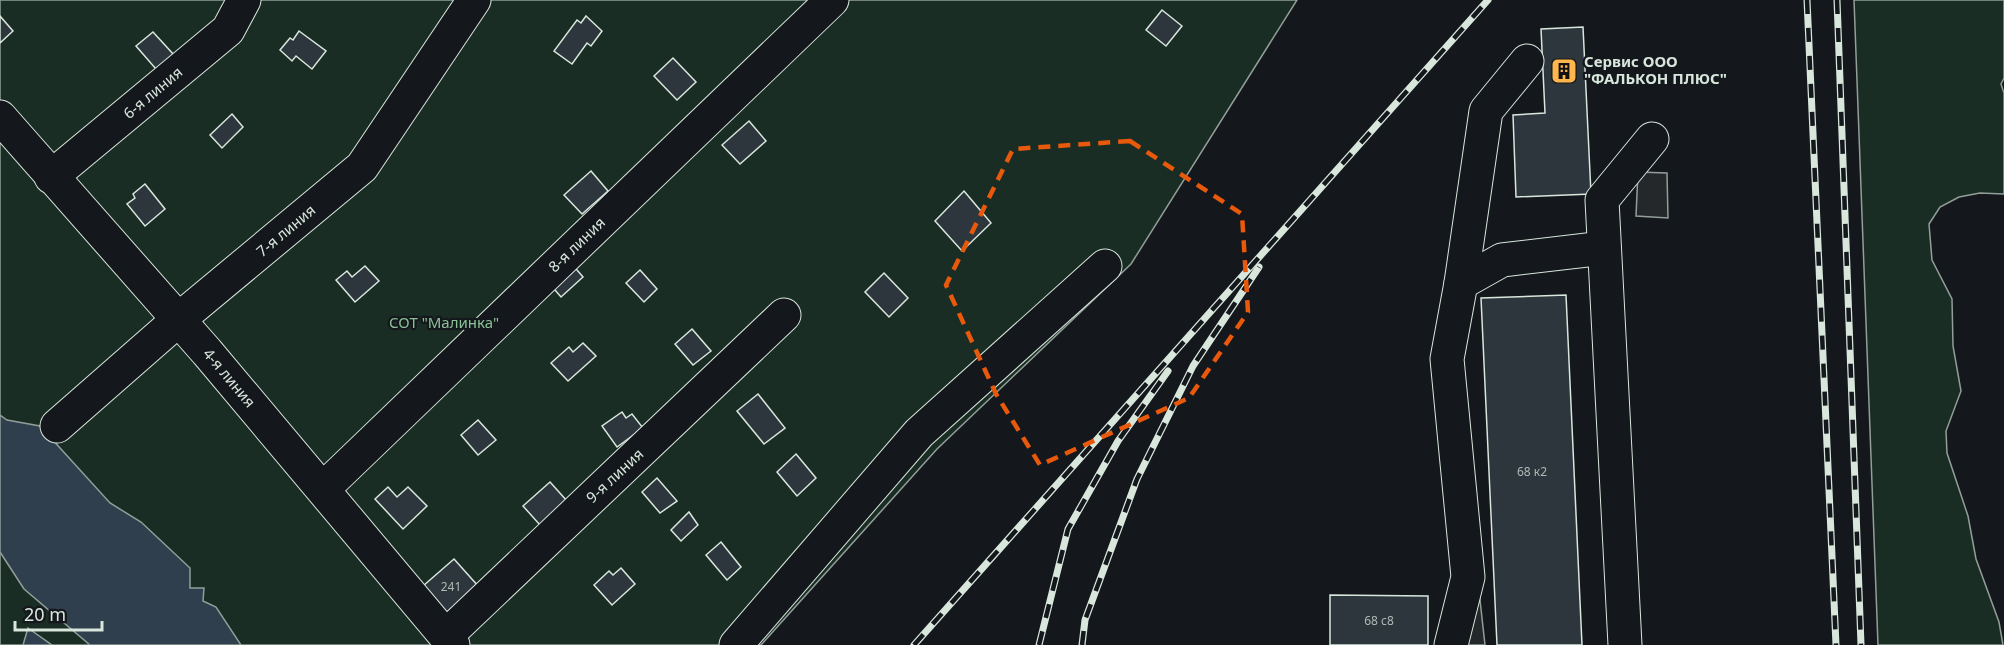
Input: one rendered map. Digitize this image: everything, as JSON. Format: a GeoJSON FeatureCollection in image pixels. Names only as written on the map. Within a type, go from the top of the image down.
{"type":"FeatureCollection","features":[{"type":"Feature","properties":{"kind":"lane","name":"6-я линия"},"geometry":{"type":"LineString","coordinates":[[51,177],[228,30],[244,0]]}},
{"type":"Feature","properties":{"kind":"lane","name":"7-я линия"},"geometry":{"type":"LineString","coordinates":[[57,426],[178,320],[362,167],[474,0]]}},
{"type":"Feature","properties":{"kind":"lane","name":"8-я линия"},"geometry":{"type":"LineString","coordinates":[[323,489],[832,0]]}},
{"type":"Feature","properties":{"kind":"lane"},"geometry":{"type":"LineString","coordinates":[[1451,645],[1468,577],[1447,359],[1461,283],[1486,111],[1527,61]]}},
{"type":"Feature","properties":{"kind":"lane","name":"4-я линия"},"geometry":{"type":"LineString","coordinates":[[0,117],[323,489],[449,641]]}},
{"type":"Feature","properties":{"kind":"lane"},"geometry":{"type":"LineString","coordinates":[[1625,645],[1602,200],[1652,139]]}},
{"type":"Feature","properties":{"kind":"lane"},"geometry":{"type":"LineString","coordinates":[[1461,283],[1502,260],[1604,248]]}},
{"type":"Feature","properties":{"kind":"lane"},"geometry":{"type":"LineString","coordinates":[[736,645],[919,434],[1105,266]]}},
{"type":"Feature","properties":{"kind":"lane","name":"9-я линия"},"geometry":{"type":"LineString","coordinates":[[449,641],[784,315]]}},
{"type":"Feature","properties":{"kind":"highlighted area"},"geometry":{"type":"Polygon","coordinates":[[[1130,141],[1242,214],[1248,312],[1189,398],[1040,465],[996,394],[946,285],[1013,149],[1130,141]]]}},
{"type":"Feature","properties":{"kind":"green space","name":"СОТ \"Малинка\""},"geometry":{"type":"Polygon","coordinates":[[[0,0],[1297,0],[1131,264],[937,449],[761,645],[0,645],[0,0]]]}},
{"type":"Feature","properties":{"kind":"green space"},"geometry":{"type":"Polygon","coordinates":[[[1854,0],[2004,0],[2004,78],[2001,84],[2004,93],[2004,194],[1980,193],[1959,197],[1940,207],[1929,224],[1932,260],[1952,299],[1953,346],[1961,391],[1946,431],[1947,453],[1968,516],[1976,559],[1999,622],[2003,645],[1878,645],[1854,0]]]}},
{"type":"Feature","properties":{"kind":"shaded area"},"geometry":{"type":"Polygon","coordinates":[[[1638,172],[1667,173],[1668,218],[1636,216],[1638,172]]]}},
{"type":"Feature","properties":{"kind":"shaded area"},"geometry":{"type":"Polygon","coordinates":[[[1480,600],[1485,645],[1446,645],[1480,600]]]}},
{"type":"Feature","properties":{"kind":"water"},"geometry":{"type":"Polygon","coordinates":[[[0,415],[7,420],[40,426],[110,503],[141,522],[190,568],[190,588],[204,588],[203,601],[216,607],[241,645],[90,645],[24,589],[0,552],[0,415]]]}},
{"type":"Feature","properties":{"kind":"water"},"geometry":{"type":"Polygon","coordinates":[[[28,628],[52,645],[23,645],[28,628]]]}},
{"type":"Feature","properties":{"kind":"building"},"geometry":{"type":"Polygon","coordinates":[[[1162,10],[1182,26],[1166,46],[1146,30],[1162,10]]]}},
{"type":"Feature","properties":{"kind":"building"},"geometry":{"type":"Polygon","coordinates":[[[0,16],[13,31],[0,43],[0,16]]]}},
{"type":"Feature","properties":{"kind":"building"},"geometry":{"type":"Polygon","coordinates":[[[586,16],[602,31],[591,46],[587,43],[572,64],[554,51],[577,20],[581,23],[586,16]]]}},
{"type":"Feature","properties":{"kind":"building","name":"Сервис ООО \"ФАЛЬКОН ПЛЮС\""},"geometry":{"type":"Polygon","coordinates":[[[1583,27],[1591,194],[1516,197],[1513,115],[1545,113],[1541,29],[1583,27]]]}},
{"type":"Feature","properties":{"kind":"building"},"geometry":{"type":"Polygon","coordinates":[[[299,31],[326,51],[312,69],[296,56],[292,61],[280,50],[290,38],[293,40],[299,31]]]}},
{"type":"Feature","properties":{"kind":"building"},"geometry":{"type":"Polygon","coordinates":[[[153,32],[174,55],[156,69],[136,46],[153,32]]]}},
{"type":"Feature","properties":{"kind":"building"},"geometry":{"type":"Polygon","coordinates":[[[673,58],[696,82],[677,100],[654,76],[673,58]]]}},
{"type":"Feature","properties":{"kind":"building"},"geometry":{"type":"Polygon","coordinates":[[[232,114],[243,127],[222,148],[210,135],[232,114]]]}},
{"type":"Feature","properties":{"kind":"building"},"geometry":{"type":"Polygon","coordinates":[[[749,121],[766,141],[740,164],[722,145],[749,121]]]}},
{"type":"Feature","properties":{"kind":"building"},"geometry":{"type":"Polygon","coordinates":[[[591,171],[608,191],[582,214],[564,195],[591,171]]]}},
{"type":"Feature","properties":{"kind":"building"},"geometry":{"type":"Polygon","coordinates":[[[145,184],[165,209],[145,226],[127,204],[135,198],[133,194],[145,184]]]}},
{"type":"Feature","properties":{"kind":"building"},"geometry":{"type":"Polygon","coordinates":[[[964,191],[991,223],[962,251],[935,221],[964,191]]]}},
{"type":"Feature","properties":{"kind":"building"},"geometry":{"type":"Polygon","coordinates":[[[571,263],[583,277],[561,297],[549,283],[571,263]]]}},
{"type":"Feature","properties":{"kind":"building"},"geometry":{"type":"Polygon","coordinates":[[[365,266],[379,281],[355,302],[336,280],[347,271],[352,277],[365,266]]]}},
{"type":"Feature","properties":{"kind":"building"},"geometry":{"type":"Polygon","coordinates":[[[640,270],[657,289],[644,302],[626,283],[640,270]]]}},
{"type":"Feature","properties":{"kind":"building"},"geometry":{"type":"Polygon","coordinates":[[[884,273],[908,298],[889,317],[865,292],[884,273]]]}},
{"type":"Feature","properties":{"kind":"building"},"geometry":{"type":"Polygon","coordinates":[[[1566,295],[1582,645],[1497,645],[1481,298],[1566,295]]]}},
{"type":"Feature","properties":{"kind":"building"},"geometry":{"type":"Polygon","coordinates":[[[692,329],[711,351],[693,365],[675,344],[692,329]]]}},
{"type":"Feature","properties":{"kind":"building"},"geometry":{"type":"Polygon","coordinates":[[[583,343],[596,356],[568,381],[551,363],[569,347],[573,352],[583,343]]]}},
{"type":"Feature","properties":{"kind":"building"},"geometry":{"type":"Polygon","coordinates":[[[758,394],[785,428],[764,444],[737,411],[758,394]]]}},
{"type":"Feature","properties":{"kind":"building"},"geometry":{"type":"Polygon","coordinates":[[[622,412],[626,418],[632,414],[643,428],[617,447],[602,426],[622,412]]]}},
{"type":"Feature","properties":{"kind":"building"},"geometry":{"type":"Polygon","coordinates":[[[478,420],[496,440],[478,455],[461,435],[478,420]]]}},
{"type":"Feature","properties":{"kind":"building"},"geometry":{"type":"Polygon","coordinates":[[[796,454],[816,478],[797,496],[777,472],[796,454]]]}},
{"type":"Feature","properties":{"kind":"building"},"geometry":{"type":"Polygon","coordinates":[[[657,478],[677,501],[660,513],[642,492],[657,478]]]}},
{"type":"Feature","properties":{"kind":"building"},"geometry":{"type":"Polygon","coordinates":[[[550,482],[567,501],[540,525],[523,506],[550,482]]]}},
{"type":"Feature","properties":{"kind":"building"},"geometry":{"type":"Polygon","coordinates":[[[388,487],[397,497],[408,487],[427,506],[403,529],[375,499],[388,487]]]}},
{"type":"Feature","properties":{"kind":"building"},"geometry":{"type":"Polygon","coordinates":[[[689,512],[698,525],[681,541],[671,530],[689,512]]]}},
{"type":"Feature","properties":{"kind":"building"},"geometry":{"type":"Polygon","coordinates":[[[721,542],[741,567],[727,580],[706,555],[721,542]]]}},
{"type":"Feature","properties":{"kind":"building"},"geometry":{"type":"Polygon","coordinates":[[[454,559],[479,587],[448,615],[423,586],[454,559]]]}},
{"type":"Feature","properties":{"kind":"building"},"geometry":{"type":"Polygon","coordinates":[[[621,568],[635,584],[612,605],[594,585],[609,571],[613,575],[621,568]]]}},
{"type":"Feature","properties":{"kind":"building"},"geometry":{"type":"Polygon","coordinates":[[[1330,595],[1428,596],[1428,645],[1330,645],[1330,595]]]}},
{"type":"Feature","properties":{"kind":"railway"},"geometry":{"type":"LineString","coordinates":[[914,645],[1488,0]]}},
{"type":"Feature","properties":{"kind":"railway"},"geometry":{"type":"LineString","coordinates":[[1807,0],[1836,645]]}},
{"type":"Feature","properties":{"kind":"railway"},"geometry":{"type":"LineString","coordinates":[[1837,0],[1861,645]]}},
{"type":"Feature","properties":{"kind":"railway"},"geometry":{"type":"LineString","coordinates":[[1082,645],[1085,620],[1137,479],[1193,366],[1259,267]]}},
{"type":"Feature","properties":{"kind":"railway"},"geometry":{"type":"LineString","coordinates":[[1039,645],[1068,529],[1118,441],[1168,371]]}},
{"type":"Feature","properties":{"kind":"place","name":"Сервис ООО \"ФАЛЬКОН ПЛЮС\""},"geometry":{"type":"Point","coordinates":[1564,71]}}]}
